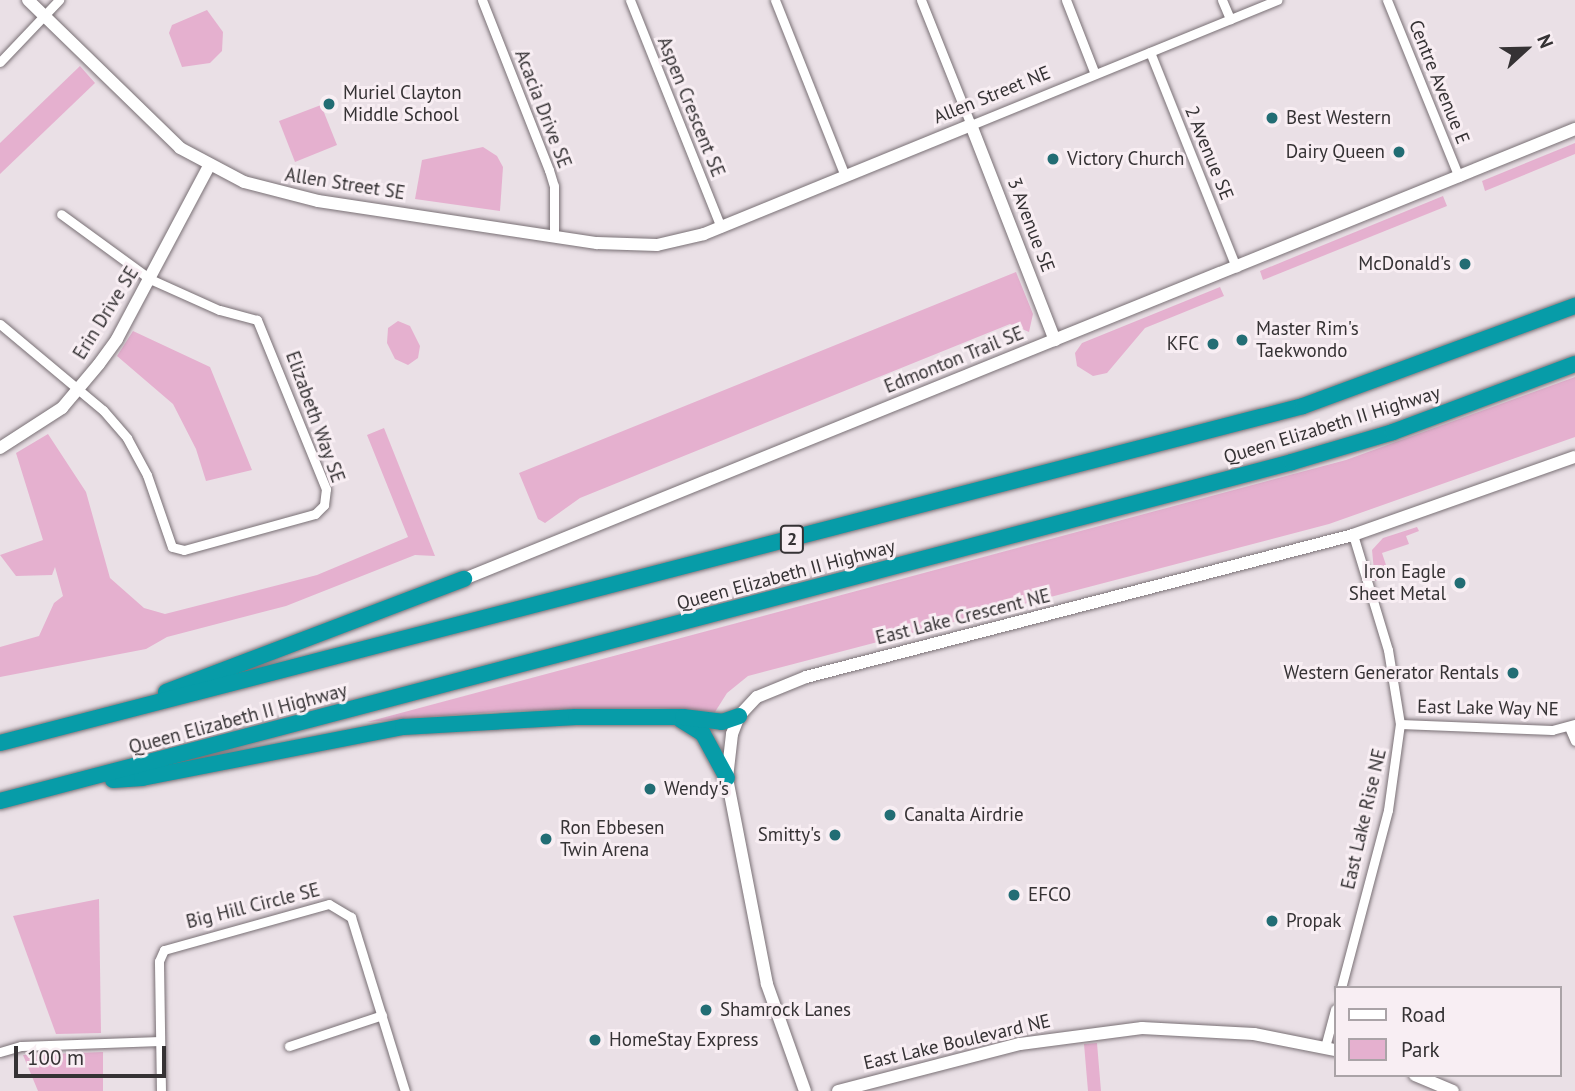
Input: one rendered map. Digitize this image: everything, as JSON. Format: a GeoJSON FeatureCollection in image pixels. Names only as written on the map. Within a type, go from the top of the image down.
{"type":"FeatureCollection","features":[{"type":"Feature","properties":{"kind":"highway","name":"Queen Elizabeth II Highway"},"geometry":{"type":"LineString","coordinates":[[0,743],[1303,405],[1575,306]]}},
{"type":"Feature","properties":{"kind":"highway","name":"Queen Elizabeth II Highway"},"geometry":{"type":"LineString","coordinates":[[0,801],[1278,466],[1393,432],[1575,364]]}},
{"type":"Feature","properties":{"kind":"highway"},"geometry":{"type":"LineString","coordinates":[[104,716],[464,579]]}},
{"type":"Feature","properties":{"kind":"highway"},"geometry":{"type":"LineString","coordinates":[[79,782],[142,778],[403,727],[511,719],[655,716],[722,722],[739,716]]}},
{"type":"Feature","properties":{"kind":"highway"},"geometry":{"type":"LineString","coordinates":[[655,716],[696,727],[727,778]]}},
{"type":"Feature","properties":{"kind":"street","name":"Allen Street SE"},"geometry":{"type":"LineString","coordinates":[[28,0],[155,127],[209,166],[244,182],[318,201],[626,246],[683,240],[720,226]]}},
{"type":"Feature","properties":{"kind":"street"},"geometry":{"type":"LineString","coordinates":[[0,62],[59,0]]}},
{"type":"Feature","properties":{"kind":"street","name":"Acacia Drive SE"},"geometry":{"type":"LineString","coordinates":[[482,0],[554,186],[554,234]]}},
{"type":"Feature","properties":{"kind":"street","name":"Aspen Crescent SE"},"geometry":{"type":"LineString","coordinates":[[630,0],[720,226]]}},
{"type":"Feature","properties":{"kind":"street"},"geometry":{"type":"LineString","coordinates":[[775,0],[845,176]]}},
{"type":"Feature","properties":{"kind":"street"},"geometry":{"type":"LineString","coordinates":[[921,0],[971,125]]}},
{"type":"Feature","properties":{"kind":"street"},"geometry":{"type":"LineString","coordinates":[[1066,0],[1095,74]]}},
{"type":"Feature","properties":{"kind":"street"},"geometry":{"type":"LineString","coordinates":[[1223,0],[1230,19]]}},
{"type":"Feature","properties":{"kind":"street","name":"Allen Street NE"},"geometry":{"type":"LineString","coordinates":[[720,226],[1278,0]]}},
{"type":"Feature","properties":{"kind":"street","name":"Centre Avenue E"},"geometry":{"type":"LineString","coordinates":[[1387,0],[1459,177]]}},
{"type":"Feature","properties":{"kind":"street","name":"2 Avenue SE"},"geometry":{"type":"LineString","coordinates":[[1150,52],[1236,267]]}},
{"type":"Feature","properties":{"kind":"street","name":"3 Avenue SE"},"geometry":{"type":"LineString","coordinates":[[971,125],[1055,340]]}},
{"type":"Feature","properties":{"kind":"street","name":"Edmonton Trail SE"},"geometry":{"type":"LineString","coordinates":[[464,579],[1575,130]]}},
{"type":"Feature","properties":{"kind":"street","name":"Erin Drive SE"},"geometry":{"type":"LineString","coordinates":[[0,448],[48,420],[79,391],[117,339],[209,166]]}},
{"type":"Feature","properties":{"kind":"street"},"geometry":{"type":"LineString","coordinates":[[61,214],[150,279]]}},
{"type":"Feature","properties":{"kind":"street","name":"Elizabeth Way SE"},"geometry":{"type":"LineString","coordinates":[[79,391],[112,420],[137,455],[172,547],[184,550],[320,511],[326,489],[261,325],[150,279]]}},
{"type":"Feature","properties":{"kind":"street"},"geometry":{"type":"LineString","coordinates":[[0,324],[79,391]]}},
{"type":"Feature","properties":{"kind":"street","name":"East Lake Crescent NE"},"geometry":{"type":"LineString","coordinates":[[805,1091],[767,984],[727,778],[727,747],[739,716],[768,690],[806,677],[1353,535],[1575,457]]}},
{"type":"Feature","properties":{"kind":"street","name":"East Lake Rise NE"},"geometry":{"type":"LineString","coordinates":[[1341,986],[1388,810],[1400,724],[1392,668],[1353,535]]}},
{"type":"Feature","properties":{"kind":"street","name":"East Lake Way NE"},"geometry":{"type":"LineString","coordinates":[[1400,724],[1572,726]]}},
{"type":"Feature","properties":{"kind":"street"},"geometry":{"type":"LineString","coordinates":[[1572,726],[1575,741]]}},
{"type":"Feature","properties":{"kind":"street","name":"Big Hill Circle SE"},"geometry":{"type":"LineString","coordinates":[[162,1091],[159,961],[168,947],[330,904],[351,917],[405,1091]]}},
{"type":"Feature","properties":{"kind":"street"},"geometry":{"type":"LineString","coordinates":[[289,1046],[382,1015]]}},
{"type":"Feature","properties":{"kind":"street"},"geometry":{"type":"LineString","coordinates":[[1330,1049],[1334,1017]]}},
{"type":"Feature","properties":{"kind":"street","name":"East Lake Boulevard NE"},"geometry":{"type":"LineString","coordinates":[[838,1091],[997,1049],[1091,1033],[1204,1030],[1330,1049]]}},
{"type":"Feature","properties":{"kind":"street"},"geometry":{"type":"LineString","coordinates":[[0,1052],[21,1046],[160,1041]]}},
{"type":"Feature","properties":{"kind":"street"},"geometry":{"type":"LineString","coordinates":[[1420,1077],[1453,1091]]}},
{"type":"Feature","properties":{"kind":"green space"},"geometry":{"type":"Polygon","coordinates":[[[207,10],[223,32],[222,51],[210,63],[182,67],[169,33],[172,25],[207,10]]]}},
{"type":"Feature","properties":{"kind":"green space"},"geometry":{"type":"Polygon","coordinates":[[[80,66],[95,83],[0,174],[0,143],[80,66]]]}},
{"type":"Feature","properties":{"kind":"green space"},"geometry":{"type":"Polygon","coordinates":[[[321,105],[337,145],[295,162],[279,121],[321,105]]]}},
{"type":"Feature","properties":{"kind":"green space"},"geometry":{"type":"Polygon","coordinates":[[[1575,143],[1575,154],[1485,191],[1482,181],[1575,143]]]}},
{"type":"Feature","properties":{"kind":"green space"},"geometry":{"type":"Polygon","coordinates":[[[483,147],[497,156],[503,167],[500,211],[415,199],[422,160],[483,147]]]}},
{"type":"Feature","properties":{"kind":"green space"},"geometry":{"type":"Polygon","coordinates":[[[1443,196],[1447,206],[1263,280],[1260,271],[1443,196]]]}},
{"type":"Feature","properties":{"kind":"green space"},"geometry":{"type":"Polygon","coordinates":[[[1016,272],[1033,314],[1029,332],[1010,324],[580,498],[545,523],[538,519],[519,473],[1016,272]]]}},
{"type":"Feature","properties":{"kind":"green space"},"geometry":{"type":"Polygon","coordinates":[[[1220,287],[1224,296],[1145,328],[1107,373],[1093,376],[1077,366],[1075,353],[1082,343],[1220,287]]]}},
{"type":"Feature","properties":{"kind":"green space"},"geometry":{"type":"Polygon","coordinates":[[[398,321],[410,326],[420,346],[418,358],[408,365],[395,359],[387,343],[388,328],[398,321]]]}},
{"type":"Feature","properties":{"kind":"green space"},"geometry":{"type":"Polygon","coordinates":[[[133,331],[210,367],[252,470],[206,481],[196,449],[173,404],[117,356],[133,331]]]}},
{"type":"Feature","properties":{"kind":"green space"},"geometry":{"type":"Polygon","coordinates":[[[1575,377],[1575,437],[1329,524],[748,676],[727,693],[715,712],[658,708],[506,711],[367,722],[1346,460],[1575,377]]]}},
{"type":"Feature","properties":{"kind":"green space"},"geometry":{"type":"Polygon","coordinates":[[[384,428],[435,556],[415,555],[286,606],[167,637],[146,649],[0,677],[0,647],[39,636],[54,603],[63,596],[55,567],[52,575],[16,576],[0,555],[43,540],[16,453],[48,434],[86,492],[110,578],[144,608],[165,614],[317,575],[408,537],[367,435],[384,428]]]}},
{"type":"Feature","properties":{"kind":"green space"},"geometry":{"type":"Polygon","coordinates":[[[1417,527],[1419,531],[1406,536],[1409,544],[1382,553],[1389,574],[1375,581],[1372,550],[1383,538],[1417,527]]]}},
{"type":"Feature","properties":{"kind":"green space"},"geometry":{"type":"Polygon","coordinates":[[[99,899],[101,1033],[56,1034],[13,916],[99,899]]]}},
{"type":"Feature","properties":{"kind":"green space"},"geometry":{"type":"Polygon","coordinates":[[[1097,1043],[1101,1091],[1088,1091],[1084,1044],[1097,1043]]]}},
{"type":"Feature","properties":{"kind":"green space"},"geometry":{"type":"Polygon","coordinates":[[[103,1052],[103,1091],[38,1091],[23,1055],[103,1052]]]}},
{"type":"Feature","properties":{"kind":"place","name":"Muriel Clayton Middle School"},"geometry":{"type":"Point","coordinates":[329,104]}},
{"type":"Feature","properties":{"kind":"place","name":"Best Western"},"geometry":{"type":"Point","coordinates":[1272,118]}},
{"type":"Feature","properties":{"kind":"place","name":"Dairy Queen"},"geometry":{"type":"Point","coordinates":[1399,152]}},
{"type":"Feature","properties":{"kind":"place","name":"Victory Church"},"geometry":{"type":"Point","coordinates":[1053,159]}},
{"type":"Feature","properties":{"kind":"place","name":"McDonald's"},"geometry":{"type":"Point","coordinates":[1465,264]}},
{"type":"Feature","properties":{"kind":"place","name":"Master Rim's Taekwondo"},"geometry":{"type":"Point","coordinates":[1242,340]}},
{"type":"Feature","properties":{"kind":"place","name":"KFC"},"geometry":{"type":"Point","coordinates":[1213,344]}},
{"type":"Feature","properties":{"kind":"place","name":"Iron Eagle Sheet Metal"},"geometry":{"type":"Point","coordinates":[1460,583]}},
{"type":"Feature","properties":{"kind":"place","name":"Western Generator Rentals"},"geometry":{"type":"Point","coordinates":[1513,673]}},
{"type":"Feature","properties":{"kind":"place","name":"Wendy's"},"geometry":{"type":"Point","coordinates":[650,789]}},
{"type":"Feature","properties":{"kind":"place","name":"Canalta Airdrie"},"geometry":{"type":"Point","coordinates":[890,815]}},
{"type":"Feature","properties":{"kind":"place","name":"Smitty's"},"geometry":{"type":"Point","coordinates":[835,835]}},
{"type":"Feature","properties":{"kind":"place","name":"Ron Ebbesen Twin Arena"},"geometry":{"type":"Point","coordinates":[546,839]}},
{"type":"Feature","properties":{"kind":"place","name":"EFCO"},"geometry":{"type":"Point","coordinates":[1014,895]}},
{"type":"Feature","properties":{"kind":"place","name":"Propak"},"geometry":{"type":"Point","coordinates":[1272,921]}},
{"type":"Feature","properties":{"kind":"place","name":"Shamrock Lanes"},"geometry":{"type":"Point","coordinates":[706,1010]}},
{"type":"Feature","properties":{"kind":"place","name":"HomeStay Express"},"geometry":{"type":"Point","coordinates":[595,1040]}}]}
